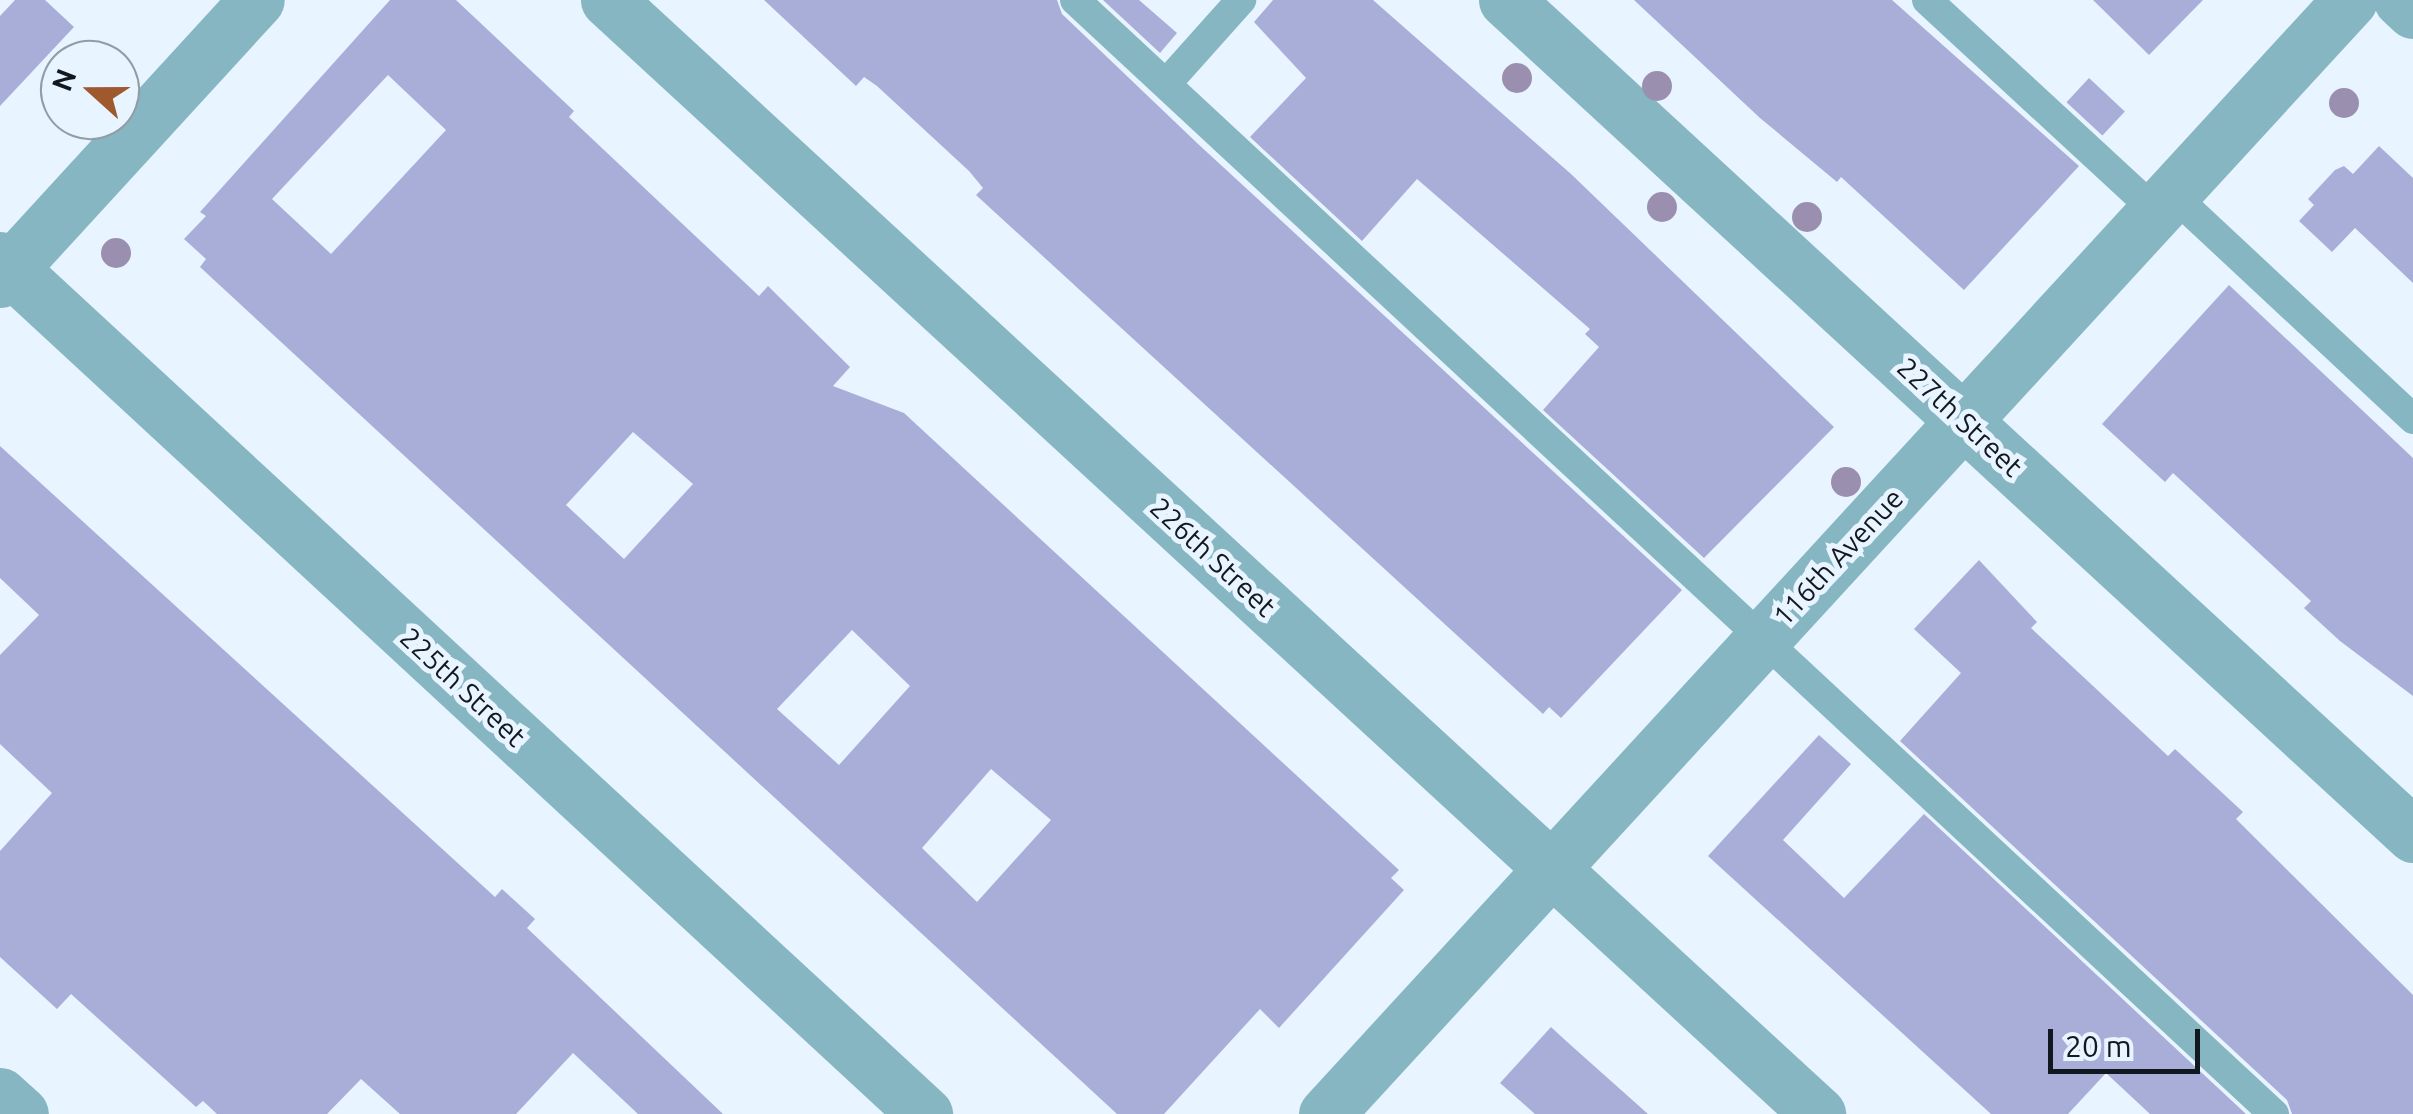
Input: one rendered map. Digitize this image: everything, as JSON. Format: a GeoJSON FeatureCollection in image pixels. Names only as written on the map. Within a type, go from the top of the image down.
{"type":"FeatureCollection","features":[{"type":"Feature","properties":{"kind":"street"},"geometry":{"type":"LineString","coordinates":[[3,269],[257,0]]}},
{"type":"Feature","properties":{"kind":"street","name":"226th Street"},"geometry":{"type":"LineString","coordinates":[[608,0],[1818,1114]]}},
{"type":"Feature","properties":{"kind":"street","name":"227th Street"},"geometry":{"type":"LineString","coordinates":[[1506,0],[2413,835]]}},
{"type":"Feature","properties":{"kind":"street","name":"116th Avenue"},"geometry":{"type":"LineString","coordinates":[[1326,1114],[2350,0]]}},
{"type":"Feature","properties":{"kind":"street"},"geometry":{"type":"LineString","coordinates":[[2401,0],[2413,11]]}},
{"type":"Feature","properties":{"kind":"street","name":"225th Street"},"geometry":{"type":"LineString","coordinates":[[3,269],[925,1114]]}},
{"type":"Feature","properties":{"kind":"street"},"geometry":{"type":"LineString","coordinates":[[0,1094],[21,1114]]}},
{"type":"Feature","properties":{"kind":"lane"},"geometry":{"type":"LineString","coordinates":[[1076,0],[2274,1114]]}},
{"type":"Feature","properties":{"kind":"lane"},"geometry":{"type":"LineString","coordinates":[[1166,84],[1241,0]]}},
{"type":"Feature","properties":{"kind":"lane"},"geometry":{"type":"LineString","coordinates":[[1927,0],[2413,419]]}},
{"type":"Feature","properties":{"kind":"building"},"geometry":{"type":"Polygon","coordinates":[[[15,0],[45,0],[74,27],[62,40],[40,40],[40,63],[0,106],[0,16],[15,0]]]}},
{"type":"Feature","properties":{"kind":"building"},"geometry":{"type":"Polygon","coordinates":[[[390,0],[456,0],[574,111],[569,117],[759,296],[768,286],[850,367],[833,386],[904,413],[1399,870],[1391,878],[1404,890],[1279,1028],[1260,1009],[1164,1114],[1117,1114],[200,267],[206,259],[184,239],[206,216],[200,212],[390,0]],[[388,75],[272,199],[331,254],[446,130],[388,75]],[[633,432],[566,505],[624,559],[693,484],[633,432]],[[852,630],[777,709],[839,765],[910,686],[852,630]],[[991,769],[922,848],[977,902],[1051,820],[991,769]]]}},
{"type":"Feature","properties":{"kind":"building"},"geometry":{"type":"Polygon","coordinates":[[[764,0],[1057,0],[1062,14],[1197,143],[1682,590],[1561,718],[1549,707],[1543,714],[976,195],[983,188],[969,171],[877,86],[864,77],[856,86],[764,0]]]}},
{"type":"Feature","properties":{"kind":"building"},"geometry":{"type":"Polygon","coordinates":[[[1103,0],[1139,0],[1177,33],[1160,53],[1103,0]]]}},
{"type":"Feature","properties":{"kind":"building"},"geometry":{"type":"Polygon","coordinates":[[[1273,0],[1373,0],[1571,174],[1834,427],[1704,558],[1543,410],[1599,347],[1585,334],[1590,329],[1417,179],[1362,241],[1250,137],[1306,78],[1254,22],[1273,0]]]}},
{"type":"Feature","properties":{"kind":"building"},"geometry":{"type":"Polygon","coordinates":[[[1634,0],[1892,0],[2079,166],[1964,290],[1841,177],[1837,182],[1760,118],[1634,0]]]}},
{"type":"Feature","properties":{"kind":"building"},"geometry":{"type":"Polygon","coordinates":[[[2093,0],[2203,0],[2149,55],[2093,0]]]}},
{"type":"Feature","properties":{"kind":"building"},"geometry":{"type":"Polygon","coordinates":[[[2089,78],[2125,111],[2102,136],[2066,102],[2089,78]]]}},
{"type":"Feature","properties":{"kind":"building"},"geometry":{"type":"Polygon","coordinates":[[[2379,146],[2413,178],[2413,283],[2355,228],[2332,252],[2299,221],[2314,205],[2308,199],[2335,170],[2344,166],[2353,174],[2379,146]]]}},
{"type":"Feature","properties":{"kind":"building"},"geometry":{"type":"Polygon","coordinates":[[[2229,285],[2413,458],[2413,696],[2340,641],[2304,608],[2311,601],[2173,473],[2165,482],[2102,424],[2229,285]]]}},
{"type":"Feature","properties":{"kind":"building"},"geometry":{"type":"Polygon","coordinates":[[[0,446],[495,897],[502,889],[535,919],[527,928],[723,1114],[638,1114],[573,1053],[516,1114],[400,1114],[361,1079],[327,1114],[217,1114],[203,1101],[196,1107],[71,994],[57,1009],[0,957],[0,851],[52,793],[0,744],[0,655],[39,615],[0,578],[0,446]]]}},
{"type":"Feature","properties":{"kind":"building"},"geometry":{"type":"Polygon","coordinates":[[[1979,560],[2037,622],[2031,628],[2168,756],[2175,749],[2243,812],[2236,819],[2413,995],[2413,1114],[2292,1114],[2287,1100],[1900,741],[1961,673],[1914,629],[1979,560]]]}},
{"type":"Feature","properties":{"kind":"building"},"geometry":{"type":"Polygon","coordinates":[[[1819,735],[1851,764],[1783,840],[1844,898],[1924,814],[2246,1114],[2150,1114],[2106,1073],[2068,1114],[1991,1114],[1708,856],[1819,735]]]}},
{"type":"Feature","properties":{"kind":"building"},"geometry":{"type":"Polygon","coordinates":[[[1551,1027],[1648,1114],[1535,1114],[1500,1083],[1551,1027]]]}}]}
